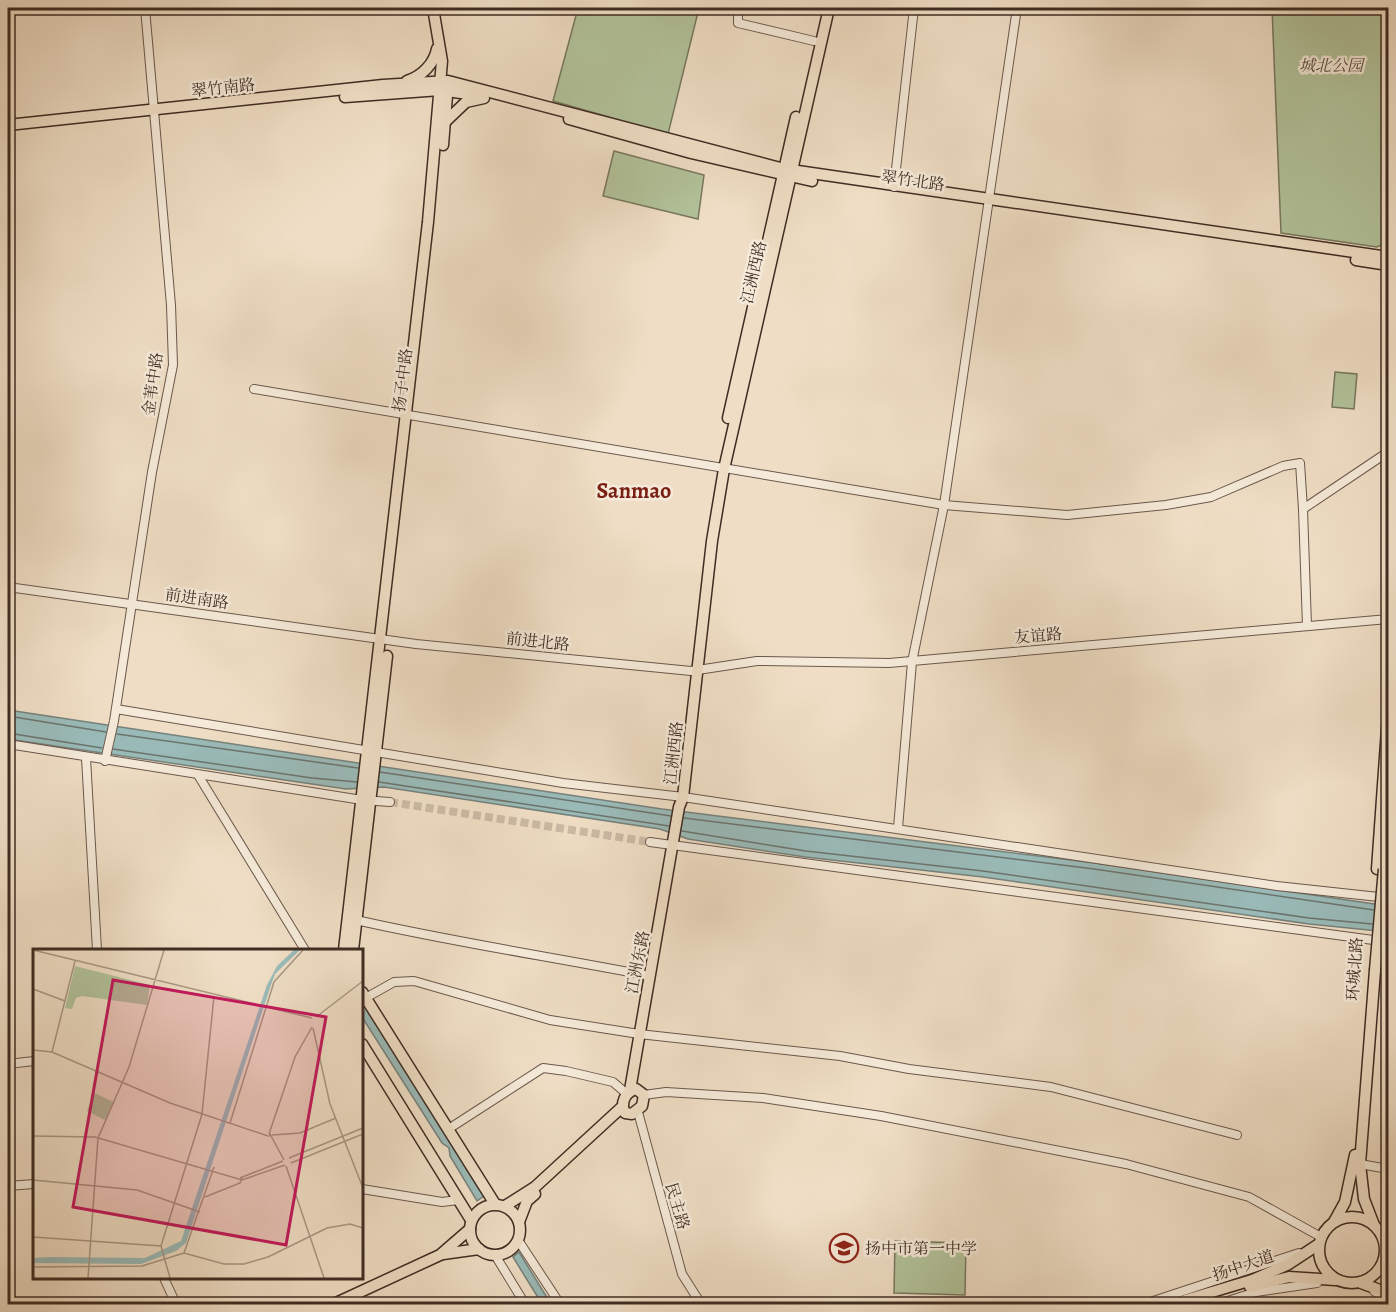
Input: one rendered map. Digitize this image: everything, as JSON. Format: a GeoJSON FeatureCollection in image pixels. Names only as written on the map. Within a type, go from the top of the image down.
{"type":"FeatureCollection","features":[{"type":"Feature","properties":{"kind":"main road","name":"扬子中路"},"geometry":{"type":"LineString","coordinates":[[410,414],[445,123],[442,61],[433,8]]}},
{"type":"Feature","properties":{"kind":"main road","name":"扬子中路"},"geometry":{"type":"LineString","coordinates":[[366,796],[410,414],[444,85],[449,63],[440,8]]}},
{"type":"Feature","properties":{"kind":"main road","name":"江洲西路"},"geometry":{"type":"LineString","coordinates":[[674,843],[694,671],[705,540],[822,8]]}},
{"type":"Feature","properties":{"kind":"main road","name":"江洲西路"},"geometry":{"type":"LineString","coordinates":[[787,174],[829,8]]}},
{"type":"Feature","properties":{"kind":"main road"},"geometry":{"type":"LineString","coordinates":[[400,84],[414,79],[435,60],[439,42]]}},
{"type":"Feature","properties":{"kind":"main road","name":"翠竹南路"},"geometry":{"type":"LineString","coordinates":[[8,132],[155,112],[400,84],[444,85]]}},
{"type":"Feature","properties":{"kind":"main road","name":"翠竹南路"},"geometry":{"type":"LineString","coordinates":[[8,125],[444,85]]}},
{"type":"Feature","properties":{"kind":"main road","name":"翠竹北路"},"geometry":{"type":"LineString","coordinates":[[444,85],[787,174],[1389,258]]}},
{"type":"Feature","properties":{"kind":"main road","name":"翠竹北路"},"geometry":{"type":"LineString","coordinates":[[444,85],[787,174],[894,188],[1389,265]]}},
{"type":"Feature","properties":{"kind":"main road"},"geometry":{"type":"LineString","coordinates":[[445,123],[466,102],[489,97]]}},
{"type":"Feature","properties":{"kind":"main road","name":"环城北路"},"geometry":{"type":"LineString","coordinates":[[1334,1222],[1345,1202],[1354,1162],[1380,869],[1389,715]]}},
{"type":"Feature","properties":{"kind":"main road"},"geometry":{"type":"LineString","coordinates":[[353,949],[366,796]]}},
{"type":"Feature","properties":{"kind":"main road"},"geometry":{"type":"LineString","coordinates":[[344,949],[366,796]]}},
{"type":"Feature","properties":{"kind":"main road","name":"环城北路"},"geometry":{"type":"LineString","coordinates":[[1380,869],[1389,805]]}},
{"type":"Feature","properties":{"kind":"main road","name":"江洲东路"},"geometry":{"type":"LineString","coordinates":[[628,1092],[674,843]]}},
{"type":"Feature","properties":{"kind":"main road","name":"环城北路"},"geometry":{"type":"LineString","coordinates":[[1372,969],[1360,1164],[1364,1199],[1374,1225]]}},
{"type":"Feature","properties":{"kind":"main road"},"geometry":{"type":"LineString","coordinates":[[363,997],[500,1205],[514,1212],[519,1222]]}},
{"type":"Feature","properties":{"kind":"main road"},"geometry":{"type":"LineString","coordinates":[[363,1046],[458,1200],[470,1225],[472,1240],[479,1249]]}},
{"type":"Feature","properties":{"kind":"main road"},"geometry":{"type":"LineString","coordinates":[[334,1305],[440,1255],[479,1249],[495,1255],[511,1249],[518,1240],[519,1222],[527,1201],[623,1110],[628,1092],[636,1089],[644,1095],[644,1101],[638,1112],[632,1114],[623,1110]]}},
{"type":"Feature","properties":{"kind":"main road"},"geometry":{"type":"LineString","coordinates":[[440,1255],[470,1225],[480,1209],[524,1197],[623,1110]]}},
{"type":"Feature","properties":{"kind":"main road"},"geometry":{"type":"LineString","coordinates":[[1360,1283],[1373,1276],[1382,1266],[1387,1252],[1374,1225],[1355,1217],[1334,1222],[1320,1241],[1322,1265],[1338,1281],[1360,1283],[1389,1293]]}},
{"type":"Feature","properties":{"kind":"main road","name":"扬中大道"},"geometry":{"type":"LineString","coordinates":[[1172,1305],[1252,1280],[1287,1265],[1320,1241]]}},
{"type":"Feature","properties":{"kind":"main road","name":"扬中大道"},"geometry":{"type":"LineString","coordinates":[[1195,1305],[1289,1277],[1338,1281]]}},
{"type":"Feature","properties":{"kind":"street","name":"金苇中路"},"geometry":{"type":"LineString","coordinates":[[106,759],[173,365],[171,305],[145,8]]}},
{"type":"Feature","properties":{"kind":"street"},"geometry":{"type":"LineString","coordinates":[[723,8],[738,11],[738,23],[814,42]]}},
{"type":"Feature","properties":{"kind":"street"},"geometry":{"type":"LineString","coordinates":[[894,188],[914,8]]}},
{"type":"Feature","properties":{"kind":"street"},"geometry":{"type":"LineString","coordinates":[[898,828],[912,662],[944,505],[1017,8]]}},
{"type":"Feature","properties":{"kind":"street"},"geometry":{"type":"LineString","coordinates":[[254,388],[944,505],[1067,515],[1166,506],[1211,497],[1283,466],[1300,463],[1307,626]]}},
{"type":"Feature","properties":{"kind":"street"},"geometry":{"type":"LineString","coordinates":[[1303,509],[1389,452]]}},
{"type":"Feature","properties":{"kind":"street","name":"前进南路"},"geometry":{"type":"LineString","coordinates":[[8,587],[385,640]]}},
{"type":"Feature","properties":{"kind":"street","name":"友谊路"},"geometry":{"type":"LineString","coordinates":[[694,671],[757,661],[912,662],[1389,619]]}},
{"type":"Feature","properties":{"kind":"street","name":"前进北路"},"geometry":{"type":"LineString","coordinates":[[385,640],[694,671]]}},
{"type":"Feature","properties":{"kind":"street"},"geometry":{"type":"LineString","coordinates":[[116,708],[371,753],[563,783],[898,828],[1276,886],[1389,898]]}},
{"type":"Feature","properties":{"kind":"street"},"geometry":{"type":"LineString","coordinates":[[8,744],[198,775],[366,796],[390,802]]}},
{"type":"Feature","properties":{"kind":"street"},"geometry":{"type":"LineString","coordinates":[[86,758],[97,949]]}},
{"type":"Feature","properties":{"kind":"street"},"geometry":{"type":"LineString","coordinates":[[198,775],[304,949]]}},
{"type":"Feature","properties":{"kind":"street"},"geometry":{"type":"LineString","coordinates":[[650,842],[674,843],[1389,942]]}},
{"type":"Feature","properties":{"kind":"street"},"geometry":{"type":"LineString","coordinates":[[356,920],[424,935],[508,948],[650,976]]}},
{"type":"Feature","properties":{"kind":"street"},"geometry":{"type":"LineString","coordinates":[[363,997],[394,982],[414,981],[550,1020],[639,1034],[840,1056],[909,1069],[1051,1087],[1237,1135]]}},
{"type":"Feature","properties":{"kind":"street"},"geometry":{"type":"LineString","coordinates":[[8,1064],[33,1062]]}},
{"type":"Feature","properties":{"kind":"street"},"geometry":{"type":"LineString","coordinates":[[450,1128],[543,1068],[613,1082],[628,1092]]}},
{"type":"Feature","properties":{"kind":"street"},"geometry":{"type":"LineString","coordinates":[[644,1095],[666,1092],[764,1098],[881,1116],[1126,1164],[1250,1197],[1320,1241]]}},
{"type":"Feature","properties":{"kind":"street","name":"民主路"},"geometry":{"type":"LineString","coordinates":[[638,1112],[682,1274],[701,1305]]}},
{"type":"Feature","properties":{"kind":"street"},"geometry":{"type":"LineString","coordinates":[[1360,1164],[1389,1169]]}},
{"type":"Feature","properties":{"kind":"street"},"geometry":{"type":"LineString","coordinates":[[8,1186],[33,1184]]}},
{"type":"Feature","properties":{"kind":"street"},"geometry":{"type":"LineString","coordinates":[[363,1189],[442,1202],[458,1200]]}},
{"type":"Feature","properties":{"kind":"street"},"geometry":{"type":"LineString","coordinates":[[518,1240],[560,1305]]}},
{"type":"Feature","properties":{"kind":"street"},"geometry":{"type":"LineString","coordinates":[[1143,1305],[1284,1260],[1320,1241]]}},
{"type":"Feature","properties":{"kind":"street"},"geometry":{"type":"LineString","coordinates":[[495,1255],[525,1305]]}},
{"type":"Feature","properties":{"kind":"street"},"geometry":{"type":"LineString","coordinates":[[164,1279],[176,1305]]}},
{"type":"Feature","properties":{"kind":"street"},"geometry":{"type":"LineString","coordinates":[[1218,1305],[1287,1286],[1338,1281]]}},
{"type":"Feature","properties":{"kind":"street"},"geometry":{"type":"LineString","coordinates":[[1360,1283],[1389,1301]]}},
{"type":"Feature","properties":{"kind":"green space"},"geometry":{"type":"Polygon","coordinates":[[[578,8],[699,8],[668,134],[553,101],[578,8]]]}},
{"type":"Feature","properties":{"kind":"green space","name":"城北公园"},"geometry":{"type":"Polygon","coordinates":[[[1272,8],[1388,8],[1388,242],[1377,247],[1281,233],[1272,8]]]}},
{"type":"Feature","properties":{"kind":"green space"},"geometry":{"type":"Polygon","coordinates":[[[614,151],[704,175],[698,219],[603,196],[614,151]]]}},
{"type":"Feature","properties":{"kind":"green space"},"geometry":{"type":"Polygon","coordinates":[[[1335,372],[1357,374],[1354,409],[1332,407],[1335,372]]]}},
{"type":"Feature","properties":{"kind":"green space"},"geometry":{"type":"Polygon","coordinates":[[[895,1241],[966,1243],[965,1295],[894,1293],[895,1241]]]}},
{"type":"Feature","properties":{"kind":"water"},"geometry":{"type":"Polygon","coordinates":[[[8,710],[662,809],[1095,863],[1388,906],[1388,932],[1309,924],[983,877],[805,857],[688,839],[660,829],[384,787],[346,789],[8,739],[8,710]]]}},
{"type":"Feature","properties":{"kind":"water"},"geometry":{"type":"Polygon","coordinates":[[[363,1006],[483,1192],[484,1196],[477,1201],[450,1156],[449,1148],[442,1143],[363,1019],[363,1006]]]}},
{"type":"Feature","properties":{"kind":"water"},"geometry":{"type":"Polygon","coordinates":[[[519,1252],[551,1304],[542,1304],[513,1257],[519,1252]]]}},
{"type":"Feature","properties":{"kind":"tunnel"},"geometry":{"type":"LineString","coordinates":[[390,802],[650,842]]}},
{"type":"Feature","properties":{"kind":"place","name":"扬中市第一中学"},"geometry":{"type":"Point","coordinates":[844,1248]}},
{"type":"Feature","properties":{"kind":"district","name":"Sanmao"},"geometry":{"type":"Point","coordinates":[634,490]}}]}
